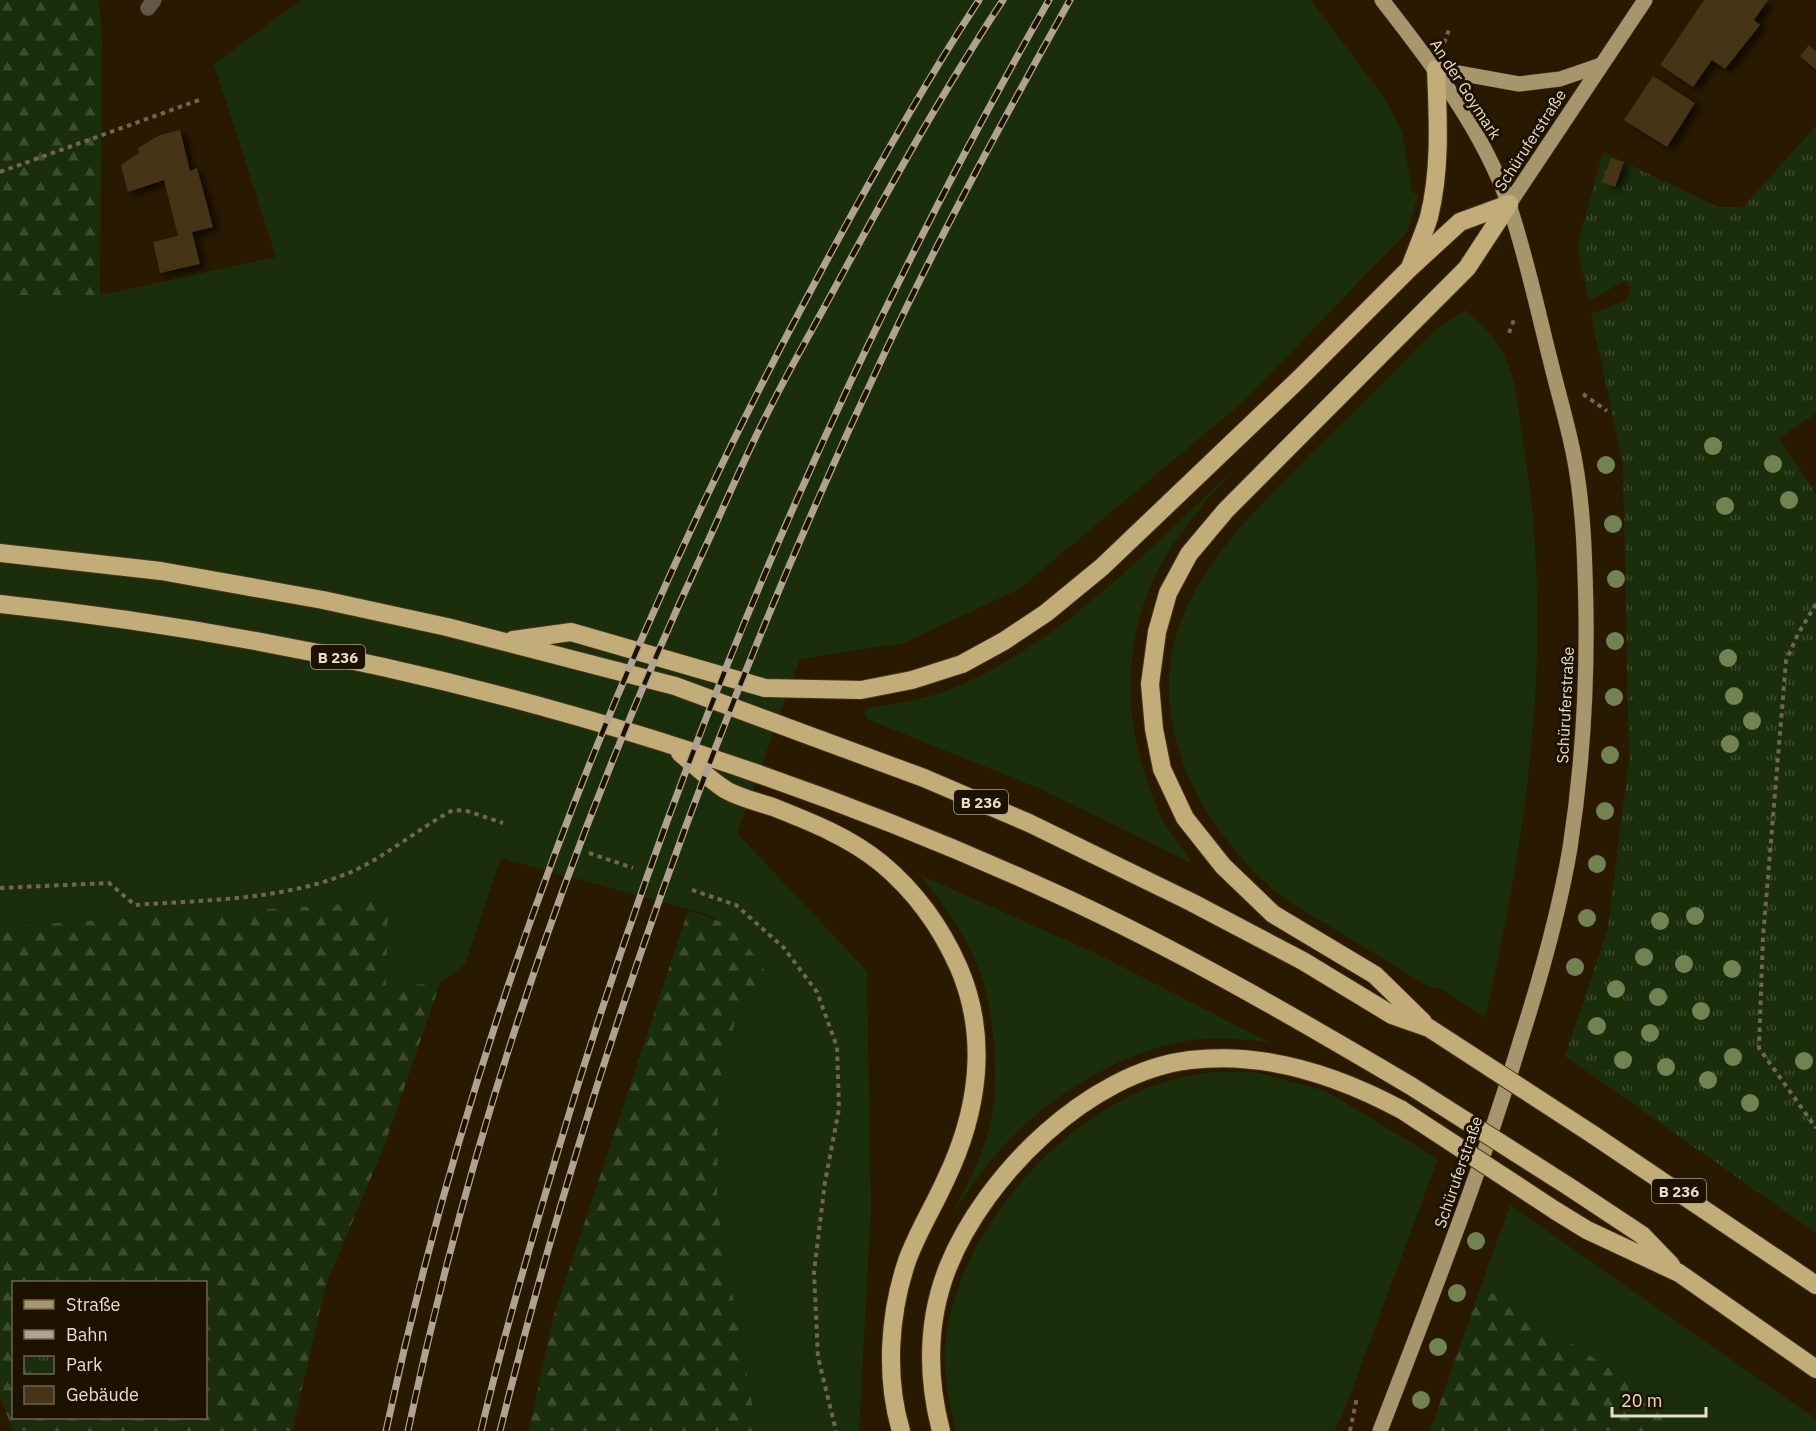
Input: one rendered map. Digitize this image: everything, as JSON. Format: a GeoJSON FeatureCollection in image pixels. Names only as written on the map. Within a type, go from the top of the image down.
{"type":"FeatureCollection","features":[{"type":"Feature","properties":{"kind":"highway"},"geometry":{"type":"LineString","coordinates":[[1411,267],[1428,217],[1435,183],[1438,110],[1436,69]]}},
{"type":"Feature","properties":{"kind":"highway"},"geometry":{"type":"LineString","coordinates":[[505,641],[571,632],[765,688],[861,690],[912,680],[962,664],[1004,641],[1046,613],[1102,567],[1460,222],[1509,204]]}},
{"type":"Feature","properties":{"kind":"highway"},"geometry":{"type":"LineString","coordinates":[[1429,1028],[1375,975],[1273,914],[1223,866],[1185,818],[1162,769],[1154,729],[1150,684],[1157,632],[1168,593],[1189,554],[1226,510],[1467,268],[1509,204]]}},
{"type":"Feature","properties":{"kind":"highway","name":"B 236"},"geometry":{"type":"LineString","coordinates":[[0,553],[184,575],[323,600],[505,641],[675,686],[924,778],[1029,823],[1191,902],[1303,962],[1392,1015],[1429,1028],[1766,1249],[1816,1285]]}},
{"type":"Feature","properties":{"kind":"highway","name":"B 236"},"geometry":{"type":"LineString","coordinates":[[0,604],[187,628],[311,651],[456,683],[670,744],[870,815],[1060,895],[1274,1005],[1411,1086],[1642,1235],[1679,1273],[1816,1369]]}},
{"type":"Feature","properties":{"kind":"highway"},"geometry":{"type":"LineString","coordinates":[[670,744],[727,790],[841,835],[882,863],[927,909],[951,949],[969,991],[976,1035],[977,1082],[965,1131],[948,1176],[907,1260],[895,1311],[891,1361],[897,1416],[902,1431]]}},
{"type":"Feature","properties":{"kind":"highway"},"geometry":{"type":"LineString","coordinates":[[941,1431],[932,1395],[930,1353],[936,1311],[948,1268],[967,1228],[999,1182],[1036,1141],[1086,1101],[1136,1073],[1188,1060],[1225,1057],[1314,1072],[1341,1080],[1402,1110],[1587,1230],[1679,1273]]}},
{"type":"Feature","properties":{"kind":"main road","name":"An der Goymark"},"geometry":{"type":"LineString","coordinates":[[1382,0],[1436,69],[1481,144],[1509,204]]}},
{"type":"Feature","properties":{"kind":"main road","name":"Schüruferstraße"},"geometry":{"type":"LineString","coordinates":[[1380,1431],[1452,1243],[1500,1108],[1549,949],[1570,849],[1583,738],[1587,657],[1585,548],[1575,464],[1530,279],[1509,204],[1645,0]]}},
{"type":"Feature","properties":{"kind":"main road"},"geometry":{"type":"LineString","coordinates":[[1436,69],[1519,84],[1560,79],[1601,65]]}},
{"type":"Feature","properties":{"kind":"path"},"geometry":{"type":"LineString","coordinates":[[0,172],[199,100]]}},
{"type":"Feature","properties":{"kind":"path"},"geometry":{"type":"LineString","coordinates":[[1816,604],[1798,634],[1786,662],[1763,937],[1760,1048],[1816,1128]]}},
{"type":"Feature","properties":{"kind":"path"},"geometry":{"type":"LineString","coordinates":[[0,888],[108,883],[135,904],[248,896],[321,883],[353,871],[453,810],[467,811],[503,823]]}},
{"type":"Feature","properties":{"kind":"path"},"geometry":{"type":"LineString","coordinates":[[589,854],[633,868]]}},
{"type":"Feature","properties":{"kind":"path"},"geometry":{"type":"LineString","coordinates":[[692,890],[736,905],[784,948],[817,992],[837,1047],[839,1109],[825,1182],[814,1272],[818,1357],[836,1431]]}},
{"type":"Feature","properties":{"kind":"path"},"geometry":{"type":"LineString","coordinates":[[1350,1431],[1357,1397]]}},
{"type":"Feature","properties":{"kind":"green space"},"geometry":{"type":"Polygon","coordinates":[[[0,0],[99,0],[102,37],[100,295],[0,295],[0,0]]]}},
{"type":"Feature","properties":{"kind":"green space"},"geometry":{"type":"Polygon","coordinates":[[[301,0],[1311,0],[1385,99],[1402,131],[1412,191],[1418,196],[1407,232],[1244,401],[1019,589],[904,643],[800,659],[737,833],[867,971],[871,1209],[859,1431],[767,1431],[752,1404],[717,1207],[718,1088],[737,1013],[768,976],[713,916],[501,858],[465,964],[440,983],[386,987],[388,901],[0,927],[0,295],[100,295],[276,257],[214,64],[301,0]]]}},
{"type":"Feature","properties":{"kind":"green space"},"geometry":{"type":"Polygon","coordinates":[[[1816,126],[1816,413],[1779,438],[1816,494],[1816,1233],[1565,1056],[1608,928],[1629,760],[1623,464],[1591,314],[1625,301],[1631,291],[1625,280],[1589,301],[1577,246],[1603,152],[1718,207],[1743,207],[1816,126]]]}},
{"type":"Feature","properties":{"kind":"green space"},"geometry":{"type":"Polygon","coordinates":[[[1466,310],[1497,342],[1512,377],[1533,520],[1537,591],[1537,663],[1524,806],[1514,877],[1485,1018],[1440,988],[1429,987],[1294,905],[1261,879],[1248,865],[1211,818],[1185,768],[1171,718],[1169,673],[1177,632],[1193,594],[1216,558],[1244,523],[1437,328],[1466,310]]]}},
{"type":"Feature","properties":{"kind":"green space"},"geometry":{"type":"Polygon","coordinates":[[[1234,469],[1185,527],[1164,558],[1148,592],[1140,617],[1131,666],[1132,716],[1142,765],[1160,816],[1193,864],[1043,790],[867,719],[864,712],[869,708],[944,692],[994,668],[1032,645],[1103,591],[1234,469]]]}},
{"type":"Feature","properties":{"kind":"green space"},"geometry":{"type":"Polygon","coordinates":[[[920,875],[1093,952],[1269,1042],[1238,1039],[1186,1041],[1130,1057],[1103,1070],[1076,1085],[1051,1103],[1006,1143],[987,1165],[953,1214],[978,1162],[989,1129],[995,1088],[994,1041],[986,994],[973,955],[949,913],[920,875]]]}},
{"type":"Feature","properties":{"kind":"green space"},"geometry":{"type":"Polygon","coordinates":[[[388,901],[386,987],[440,983],[384,1147],[326,1284],[292,1431],[13,1431],[0,1396],[0,927],[388,901]]]}},
{"type":"Feature","properties":{"kind":"green space"},"geometry":{"type":"Polygon","coordinates":[[[688,911],[716,920],[736,933],[768,976],[737,1013],[718,1088],[717,1207],[752,1404],[767,1431],[529,1431],[553,1318],[688,911]]]}},
{"type":"Feature","properties":{"kind":"green space"},"geometry":{"type":"Polygon","coordinates":[[[1210,1072],[1255,1072],[1326,1091],[1438,1159],[1343,1414],[1334,1431],[956,1431],[945,1372],[946,1336],[956,1295],[973,1254],[997,1214],[1026,1177],[1059,1144],[1095,1116],[1134,1094],[1174,1079],[1210,1072]]]}},
{"type":"Feature","properties":{"kind":"green space"},"geometry":{"type":"Polygon","coordinates":[[[1510,1205],[1816,1419],[1816,1431],[1672,1431],[1672,1408],[1481,1286],[1510,1205]]]}},
{"type":"Feature","properties":{"kind":"green space"},"geometry":{"type":"Polygon","coordinates":[[[1481,1286],[1672,1408],[1672,1431],[1430,1431],[1481,1286]]]}},
{"type":"Feature","properties":{"kind":"building"},"geometry":{"type":"Polygon","coordinates":[[[1704,0],[1768,0],[1754,20],[1760,25],[1725,69],[1712,60],[1693,87],[1660,65],[1704,0]]]}},
{"type":"Feature","properties":{"kind":"building"},"geometry":{"type":"Polygon","coordinates":[[[1809,45],[1816,51],[1816,70],[1800,56],[1809,45]]]}},
{"type":"Feature","properties":{"kind":"building"},"geometry":{"type":"Polygon","coordinates":[[[1653,76],[1695,103],[1667,147],[1624,120],[1653,76]]]}},
{"type":"Feature","properties":{"kind":"building"},"geometry":{"type":"Polygon","coordinates":[[[180,130],[190,171],[197,168],[213,227],[192,232],[200,264],[160,273],[153,242],[178,236],[164,180],[128,192],[121,165],[139,153],[138,148],[160,135],[180,130]]]}},
{"type":"Feature","properties":{"kind":"building"},"geometry":{"type":"Polygon","coordinates":[[[1611,158],[1624,162],[1615,187],[1602,182],[1611,158]]]}},
{"type":"Feature","properties":{"kind":"railway"},"geometry":{"type":"LineString","coordinates":[[386,1431],[420,1285],[460,1139],[505,996],[555,853],[610,713],[670,575],[803,305],[888,150],[932,74],[979,0]]}},
{"type":"Feature","properties":{"kind":"railway"},"geometry":{"type":"LineString","coordinates":[[408,1431],[434,1317],[495,1093],[531,982],[611,763],[656,656],[761,425],[876,212],[959,69],[1003,0]]}},
{"type":"Feature","properties":{"kind":"railway"},"geometry":{"type":"LineString","coordinates":[[481,1431],[527,1258],[604,1004],[655,855],[710,708],[833,419],[901,277],[973,138],[1049,0]]}},
{"type":"Feature","properties":{"kind":"railway"},"geometry":{"type":"LineString","coordinates":[[500,1431],[536,1292],[619,1017],[716,746],[769,613],[886,350],[952,217],[1070,0]]}}]}
